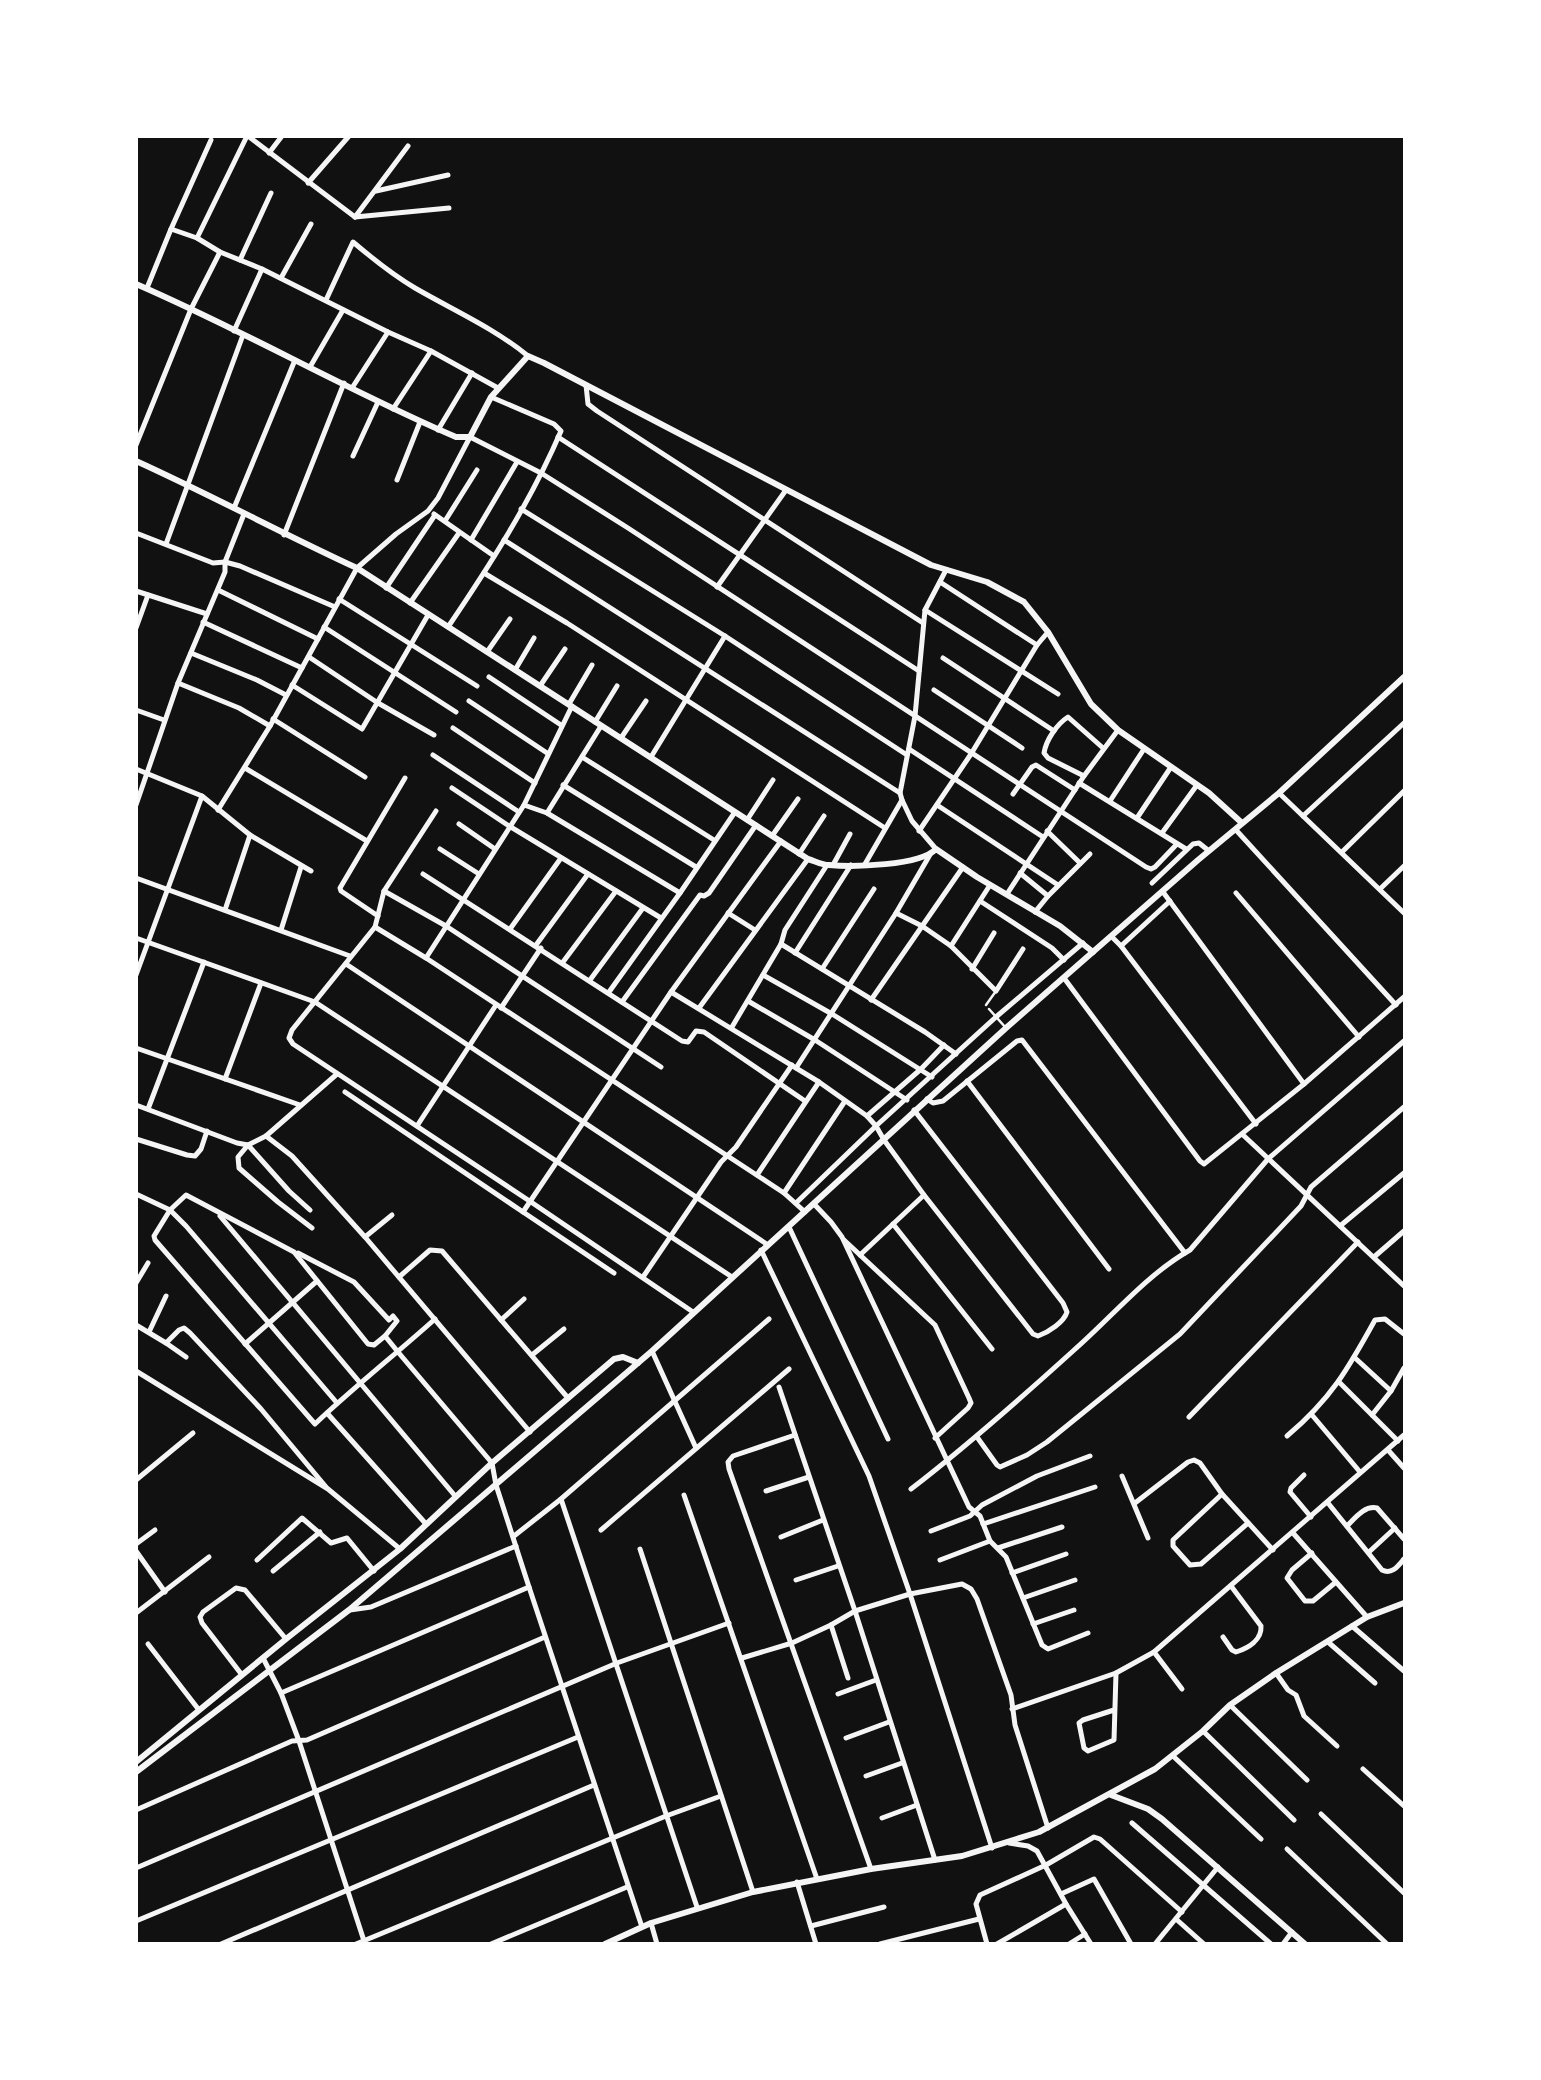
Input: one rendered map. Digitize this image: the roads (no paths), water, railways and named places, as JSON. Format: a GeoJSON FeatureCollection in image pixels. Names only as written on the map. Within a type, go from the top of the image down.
{"type":"FeatureCollection","features":[{"type":"Feature","properties":{"kind":"street"},"geometry":{"type":"LineString","coordinates":[[197,238],[248,136],[355,217],[449,208]]}},
{"type":"Feature","properties":{"kind":"street"},"geometry":{"type":"LineString","coordinates":[[269,153],[282,136]]}},
{"type":"Feature","properties":{"kind":"street"},"geometry":{"type":"LineString","coordinates":[[308,183],[349,136]]}},
{"type":"Feature","properties":{"kind":"street"},"geometry":{"type":"LineString","coordinates":[[147,288],[211,139]]}},
{"type":"Feature","properties":{"kind":"street"},"geometry":{"type":"LineString","coordinates":[[355,217],[408,146]]}},
{"type":"Feature","properties":{"kind":"street"},"geometry":{"type":"LineString","coordinates":[[374,191],[448,175]]}},
{"type":"Feature","properties":{"kind":"street"},"geometry":{"type":"LineString","coordinates":[[240,260],[271,193]]}},
{"type":"Feature","properties":{"kind":"street"},"geometry":{"type":"LineString","coordinates":[[281,278],[311,224]]}},
{"type":"Feature","properties":{"kind":"street"},"geometry":{"type":"LineString","coordinates":[[171,229],[197,238],[220,252],[281,278],[387,332],[431,351],[498,388]]}},
{"type":"Feature","properties":{"kind":"street"},"geometry":{"type":"LineString","coordinates":[[326,300],[353,242],[380,265],[413,287],[509,340],[528,356],[930,565],[987,582],[1007,591],[1024,602],[1048,632],[1091,705],[1118,730],[1197,785],[1242,823]]}},
{"type":"Feature","properties":{"kind":"street"},"geometry":{"type":"LineString","coordinates":[[136,445],[191,309],[220,252]]}},
{"type":"Feature","properties":{"kind":"street"},"geometry":{"type":"LineString","coordinates":[[234,331],[262,269]]}},
{"type":"Feature","properties":{"kind":"street"},"geometry":{"type":"LineString","coordinates":[[136,284],[420,422],[456,438],[470,437],[541,473],[1151,869],[1177,844]]}},
{"type":"Feature","properties":{"kind":"street"},"geometry":{"type":"LineString","coordinates":[[310,367],[343,310]]}},
{"type":"Feature","properties":{"kind":"street"},"geometry":{"type":"LineString","coordinates":[[352,388],[387,332]]}},
{"type":"Feature","properties":{"kind":"street"},"geometry":{"type":"LineString","coordinates":[[166,544],[243,335]]}},
{"type":"Feature","properties":{"kind":"street"},"geometry":{"type":"LineString","coordinates":[[393,409],[431,351]]}},
{"type":"Feature","properties":{"kind":"street"},"geometry":{"type":"LineString","coordinates":[[218,810],[309,657],[357,568],[428,511],[439,498],[491,397],[528,356]]}},
{"type":"Feature","properties":{"kind":"street"},"geometry":{"type":"LineString","coordinates":[[234,508],[295,360]]}},
{"type":"Feature","properties":{"kind":"street"},"geometry":{"type":"LineString","coordinates":[[438,430],[472,373]]}},
{"type":"Feature","properties":{"kind":"street"},"geometry":{"type":"LineString","coordinates":[[284,535],[344,383]]}},
{"type":"Feature","properties":{"kind":"street"},"geometry":{"type":"LineString","coordinates":[[586,384],[588,404],[923,623]]}},
{"type":"Feature","properties":{"kind":"street"},"geometry":{"type":"LineString","coordinates":[[448,628],[504,540],[561,431],[554,424],[491,397]]}},
{"type":"Feature","properties":{"kind":"street"},"geometry":{"type":"LineString","coordinates":[[353,456],[378,402]]}},
{"type":"Feature","properties":{"kind":"street"},"geometry":{"type":"LineString","coordinates":[[397,480],[420,422]]}},
{"type":"Feature","properties":{"kind":"street"},"geometry":{"type":"LineString","coordinates":[[558,437],[919,671]]}},
{"type":"Feature","properties":{"kind":"street"},"geometry":{"type":"LineString","coordinates":[[136,461],[188,484],[284,535],[357,568],[808,859],[830,865],[851,865],[914,859],[933,851]]}},
{"type":"Feature","properties":{"kind":"street"},"geometry":{"type":"LineString","coordinates":[[471,540],[517,461]]}},
{"type":"Feature","properties":{"kind":"street"},"geometry":{"type":"LineString","coordinates":[[444,521],[477,470]]}},
{"type":"Feature","properties":{"kind":"street"},"geometry":{"type":"LineString","coordinates":[[717,587],[786,490]]}},
{"type":"Feature","properties":{"kind":"street"},"geometry":{"type":"LineString","coordinates":[[521,509],[1043,837]]}},
{"type":"Feature","properties":{"kind":"street"},"geometry":{"type":"LineString","coordinates":[[428,511],[494,556]]}},
{"type":"Feature","properties":{"kind":"street"},"geometry":{"type":"LineString","coordinates":[[136,805],[164,720],[225,572],[225,562],[244,514]]}},
{"type":"Feature","properties":{"kind":"street"},"geometry":{"type":"LineString","coordinates":[[386,588],[435,515]]}},
{"type":"Feature","properties":{"kind":"street"},"geometry":{"type":"LineString","coordinates":[[136,533],[213,563],[225,562],[240,566],[335,607]]}},
{"type":"Feature","properties":{"kind":"street"},"geometry":{"type":"LineString","coordinates":[[410,603],[459,533]]}},
{"type":"Feature","properties":{"kind":"street"},"geometry":{"type":"LineString","coordinates":[[504,540],[900,793]]}},
{"type":"Feature","properties":{"kind":"street"},"geometry":{"type":"LineString","coordinates":[[946,570],[925,610],[915,716],[900,793],[902,800],[933,851],[1007,894],[1093,952]]}},
{"type":"Feature","properties":{"kind":"street"},"geometry":{"type":"LineString","coordinates":[[484,573],[886,828]]}},
{"type":"Feature","properties":{"kind":"street"},"geometry":{"type":"LineString","coordinates":[[940,582],[1037,645]]}},
{"type":"Feature","properties":{"kind":"street"},"geometry":{"type":"LineString","coordinates":[[218,590],[318,639]]}},
{"type":"Feature","properties":{"kind":"street"},"geometry":{"type":"LineString","coordinates":[[136,591],[206,614]]}},
{"type":"Feature","properties":{"kind":"street"},"geometry":{"type":"LineString","coordinates":[[136,628],[148,595]]}},
{"type":"Feature","properties":{"kind":"street"},"geometry":{"type":"LineString","coordinates":[[339,599],[477,686]]}},
{"type":"Feature","properties":{"kind":"street"},"geometry":{"type":"LineString","coordinates":[[925,610],[1058,694]]}},
{"type":"Feature","properties":{"kind":"street"},"geometry":{"type":"LineString","coordinates":[[292,685],[362,729],[428,615]]}},
{"type":"Feature","properties":{"kind":"street"},"geometry":{"type":"LineString","coordinates":[[486,652],[510,619]]}},
{"type":"Feature","properties":{"kind":"street"},"geometry":{"type":"LineString","coordinates":[[204,622],[302,668]]}},
{"type":"Feature","properties":{"kind":"street"},"geometry":{"type":"LineString","coordinates":[[324,628],[456,712]]}},
{"type":"Feature","properties":{"kind":"street"},"geometry":{"type":"LineString","coordinates":[[919,831],[971,754],[1037,645],[1048,632]]}},
{"type":"Feature","properties":{"kind":"street"},"geometry":{"type":"LineString","coordinates":[[650,757],[725,636]]}},
{"type":"Feature","properties":{"kind":"street"},"geometry":{"type":"LineString","coordinates":[[515,670],[534,638]]}},
{"type":"Feature","properties":{"kind":"street"},"geometry":{"type":"LineString","coordinates":[[540,686],[565,649]]}},
{"type":"Feature","properties":{"kind":"street"},"geometry":{"type":"LineString","coordinates":[[191,653],[286,695]]}},
{"type":"Feature","properties":{"kind":"street"},"geometry":{"type":"LineString","coordinates":[[309,657],[434,736]]}},
{"type":"Feature","properties":{"kind":"street"},"geometry":{"type":"LineString","coordinates":[[943,658],[1054,731]]}},
{"type":"Feature","properties":{"kind":"street"},"geometry":{"type":"LineString","coordinates":[[426,958],[524,805],[570,705],[592,665]]}},
{"type":"Feature","properties":{"kind":"street"},"geometry":{"type":"LineString","coordinates":[[489,677],[561,725]]}},
{"type":"Feature","properties":{"kind":"street"},"geometry":{"type":"LineString","coordinates":[[136,1772],[349,1609],[652,1351],[1006,1028],[1279,793],[1405,677]]}},
{"type":"Feature","properties":{"kind":"street"},"geometry":{"type":"LineString","coordinates":[[178,683],[271,722],[365,777]]}},
{"type":"Feature","properties":{"kind":"street"},"geometry":{"type":"LineString","coordinates":[[547,813],[582,757],[617,686]]}},
{"type":"Feature","properties":{"kind":"street"},"geometry":{"type":"LineString","coordinates":[[934,691],[1022,748]]}},
{"type":"Feature","properties":{"kind":"street"},"geometry":{"type":"LineString","coordinates":[[470,701],[547,753]]}},
{"type":"Feature","properties":{"kind":"street"},"geometry":{"type":"LineString","coordinates":[[621,738],[646,701]]}},
{"type":"Feature","properties":{"kind":"street"},"geometry":{"type":"LineString","coordinates":[[136,710],[164,720]]}},
{"type":"Feature","properties":{"kind":"street"},"geometry":{"type":"LineString","coordinates":[[1084,776],[1048,758],[1044,753],[1054,731],[1068,717],[1103,748]]}},
{"type":"Feature","properties":{"kind":"street"},"geometry":{"type":"LineString","coordinates":[[1303,816],[1405,723]]}},
{"type":"Feature","properties":{"kind":"street"},"geometry":{"type":"LineString","coordinates":[[453,728],[535,783]]}},
{"type":"Feature","properties":{"kind":"street"},"geometry":{"type":"LineString","coordinates":[[1007,894],[1060,811],[1118,730]]}},
{"type":"Feature","properties":{"kind":"street"},"geometry":{"type":"LineString","coordinates":[[1110,801],[1144,749]]}},
{"type":"Feature","properties":{"kind":"street"},"geometry":{"type":"LineString","coordinates":[[433,755],[519,812]]}},
{"type":"Feature","properties":{"kind":"street"},"geometry":{"type":"LineString","coordinates":[[582,757],[714,840]]}},
{"type":"Feature","properties":{"kind":"street"},"geometry":{"type":"LineString","coordinates":[[1013,794],[1036,765],[1110,801],[1186,849]]}},
{"type":"Feature","properties":{"kind":"street"},"geometry":{"type":"LineString","coordinates":[[1137,818],[1171,767]]}},
{"type":"Feature","properties":{"kind":"street"},"geometry":{"type":"LineString","coordinates":[[245,768],[367,841]]}},
{"type":"Feature","properties":{"kind":"street"},"geometry":{"type":"LineString","coordinates":[[136,769],[202,796],[250,835],[311,871]]}},
{"type":"Feature","properties":{"kind":"street"},"geometry":{"type":"LineString","coordinates":[[378,916],[340,888],[405,778]]}},
{"type":"Feature","properties":{"kind":"street"},"geometry":{"type":"LineString","coordinates":[[747,820],[773,780]]}},
{"type":"Feature","properties":{"kind":"street"},"geometry":{"type":"LineString","coordinates":[[563,785],[696,867]]}},
{"type":"Feature","properties":{"kind":"street"},"geometry":{"type":"LineString","coordinates":[[1161,833],[1197,785]]}},
{"type":"Feature","properties":{"kind":"street"},"geometry":{"type":"LineString","coordinates":[[453,788],[509,826],[661,918]]}},
{"type":"Feature","properties":{"kind":"street"},"geometry":{"type":"LineString","coordinates":[[1342,852],[1405,791]]}},
{"type":"Feature","properties":{"kind":"street"},"geometry":{"type":"LineString","coordinates":[[1279,793],[1405,914]]}},
{"type":"Feature","properties":{"kind":"street"},"geometry":{"type":"LineString","coordinates":[[136,975],[202,796]]}},
{"type":"Feature","properties":{"kind":"street"},"geometry":{"type":"LineString","coordinates":[[772,836],[798,799]]}},
{"type":"Feature","properties":{"kind":"street"},"geometry":{"type":"LineString","coordinates":[[865,864],[902,800]]}},
{"type":"Feature","properties":{"kind":"street"},"geometry":{"type":"LineString","coordinates":[[524,805],[547,813],[680,893]]}},
{"type":"Feature","properties":{"kind":"street"},"geometry":{"type":"LineString","coordinates":[[937,805],[1058,885]]}},
{"type":"Feature","properties":{"kind":"street"},"geometry":{"type":"LineString","coordinates":[[436,811],[384,891],[375,927],[292,1030],[289,1038],[293,1044],[337,1074],[693,1312]]}},
{"type":"Feature","properties":{"kind":"street"},"geometry":{"type":"LineString","coordinates":[[608,992],[735,812]]}},
{"type":"Feature","properties":{"kind":"street"},"geometry":{"type":"LineString","coordinates":[[799,853],[824,816]]}},
{"type":"Feature","properties":{"kind":"street"},"geometry":{"type":"LineString","coordinates":[[459,824],[495,849]]}},
{"type":"Feature","properties":{"kind":"street"},"geometry":{"type":"LineString","coordinates":[[622,1002],[700,895],[709,893],[756,825]]}},
{"type":"Feature","properties":{"kind":"street"},"geometry":{"type":"LineString","coordinates":[[1236,830],[1396,1005]]}},
{"type":"Feature","properties":{"kind":"street"},"geometry":{"type":"LineString","coordinates":[[1048,831],[1080,863]]}},
{"type":"Feature","properties":{"kind":"street"},"geometry":{"type":"LineString","coordinates":[[732,1027],[781,944],[785,930],[850,834]]}},
{"type":"Feature","properties":{"kind":"street"},"geometry":{"type":"LineString","coordinates":[[225,910],[250,835]]}},
{"type":"Feature","properties":{"kind":"street"},"geometry":{"type":"LineString","coordinates":[[523,1212],[671,992],[782,841]]}},
{"type":"Feature","properties":{"kind":"street"},"geometry":{"type":"LineString","coordinates":[[1152,883],[1186,849],[1199,843],[1209,851]]}},
{"type":"Feature","properties":{"kind":"street"},"geometry":{"type":"LineString","coordinates":[[440,849],[479,874]]}},
{"type":"Feature","properties":{"kind":"street"},"geometry":{"type":"LineString","coordinates":[[643,1277],[721,1162],[779,1084],[816,1040],[933,851]]}},
{"type":"Feature","properties":{"kind":"street"},"geometry":{"type":"LineString","coordinates":[[1035,912],[1048,895],[1090,854]]}},
{"type":"Feature","properties":{"kind":"street"},"geometry":{"type":"LineString","coordinates":[[510,929],[561,858]]}},
{"type":"Feature","properties":{"kind":"street"},"geometry":{"type":"LineString","coordinates":[[699,1008],[808,859]]}},
{"type":"Feature","properties":{"kind":"street"},"geometry":{"type":"LineString","coordinates":[[795,953],[851,865]]}},
{"type":"Feature","properties":{"kind":"street"},"geometry":{"type":"LineString","coordinates":[[1380,889],[1405,866]]}},
{"type":"Feature","properties":{"kind":"street"},"geometry":{"type":"LineString","coordinates":[[281,930],[301,867]]}},
{"type":"Feature","properties":{"kind":"street"},"geometry":{"type":"LineString","coordinates":[[871,1000],[963,867]]}},
{"type":"Feature","properties":{"kind":"street"},"geometry":{"type":"LineString","coordinates":[[1020,873],[1048,895]]}},
{"type":"Feature","properties":{"kind":"street"},"geometry":{"type":"LineString","coordinates":[[423,874],[682,1041],[688,1042],[700,1030],[805,1101]]}},
{"type":"Feature","properties":{"kind":"street"},"geometry":{"type":"LineString","coordinates":[[417,1126],[522,976],[538,946],[588,874]]}},
{"type":"Feature","properties":{"kind":"street"},"geometry":{"type":"LineString","coordinates":[[136,878],[350,956]]}},
{"type":"Feature","properties":{"kind":"street"},"geometry":{"type":"LineString","coordinates":[[951,946],[990,885]]}},
{"type":"Feature","properties":{"kind":"street"},"geometry":{"type":"LineString","coordinates":[[822,969],[874,888]]}},
{"type":"Feature","properties":{"kind":"street"},"geometry":{"type":"LineString","coordinates":[[384,891],[446,926],[661,1067]]}},
{"type":"Feature","properties":{"kind":"street"},"geometry":{"type":"LineString","coordinates":[[563,962],[616,891]]}},
{"type":"Feature","properties":{"kind":"street"},"geometry":{"type":"LineString","coordinates":[[1163,892],[1304,1084]]}},
{"type":"Feature","properties":{"kind":"street"},"geometry":{"type":"LineString","coordinates":[[1237,893],[1359,1037]]}},
{"type":"Feature","properties":{"kind":"street"},"geometry":{"type":"LineString","coordinates":[[979,901],[1052,948],[1064,960]]}},
{"type":"Feature","properties":{"kind":"street"},"geometry":{"type":"LineString","coordinates":[[1121,946],[1170,901]]}},
{"type":"Feature","properties":{"kind":"street"},"geometry":{"type":"LineString","coordinates":[[590,980],[643,908]]}},
{"type":"Feature","properties":{"kind":"street"},"geometry":{"type":"LineString","coordinates":[[896,912],[951,946],[996,991],[1023,949]]}},
{"type":"Feature","properties":{"kind":"street"},"geometry":{"type":"LineString","coordinates":[[728,913],[755,930]]}},
{"type":"Feature","properties":{"kind":"street"},"geometry":{"type":"LineString","coordinates":[[375,927],[757,1175],[784,1193],[805,1212]]}},
{"type":"Feature","properties":{"kind":"street"},"geometry":{"type":"LineString","coordinates":[[972,969],[994,933]]}},
{"type":"Feature","properties":{"kind":"street"},"geometry":{"type":"LineString","coordinates":[[1112,937],[1256,1124]]}},
{"type":"Feature","properties":{"kind":"street"},"geometry":{"type":"LineString","coordinates":[[136,938],[315,1002],[732,1277]]}},
{"type":"Feature","properties":{"kind":"street"},"geometry":{"type":"LineString","coordinates":[[796,1203],[996,1017],[1083,943]]}},
{"type":"Feature","properties":{"kind":"street"},"geometry":{"type":"LineString","coordinates":[[781,944],[956,1054]]}},
{"type":"Feature","properties":{"kind":"street"},"geometry":{"type":"LineString","coordinates":[[148,1110],[204,962]]}},
{"type":"Feature","properties":{"kind":"street"},"geometry":{"type":"LineString","coordinates":[[346,964],[768,1245]]}},
{"type":"Feature","properties":{"kind":"street"},"geometry":{"type":"LineString","coordinates":[[763,975],[832,1014],[932,1077]]}},
{"type":"Feature","properties":{"kind":"street"},"geometry":{"type":"LineString","coordinates":[[1064,978],[1204,1164],[1256,1124],[1405,997]]}},
{"type":"Feature","properties":{"kind":"street"},"geometry":{"type":"LineString","coordinates":[[225,1079],[261,983]]}},
{"type":"Feature","properties":{"kind":"street"},"geometry":{"type":"LineString","coordinates":[[671,992],[794,1066],[867,1116],[924,1195],[1033,1334],[1043,1334],[1065,1318],[1067,1312],[1063,1303],[915,1110]]}},
{"type":"Feature","properties":{"kind":"street"},"geometry":{"type":"LineString","coordinates":[[748,1001],[816,1040],[907,1100]]}},
{"type":"Feature","properties":{"kind":"street"},"geometry":{"type":"LineString","coordinates":[[927,1099],[933,1103],[943,1101],[1017,1041],[1022,1040],[1185,1253]]}},
{"type":"Feature","properties":{"kind":"street"},"geometry":{"type":"LineString","coordinates":[[911,1489],[977,1437],[1138,1290],[1195,1245],[1268,1159],[1405,1041]]}},
{"type":"Feature","properties":{"kind":"street"},"geometry":{"type":"LineString","coordinates":[[867,1116],[922,1069],[944,1045]]}},
{"type":"Feature","properties":{"kind":"street"},"geometry":{"type":"LineString","coordinates":[[136,1048],[300,1105]]}},
{"type":"Feature","properties":{"kind":"street"},"geometry":{"type":"LineString","coordinates":[[312,1228],[278,1202],[239,1168],[237,1163],[247,1145],[266,1136],[337,1074]]}},
{"type":"Feature","properties":{"kind":"street"},"geometry":{"type":"LineString","coordinates":[[967,1081],[1109,1269]]}},
{"type":"Feature","properties":{"kind":"street"},"geometry":{"type":"LineString","coordinates":[[757,1175],[819,1082]]}},
{"type":"Feature","properties":{"kind":"street"},"geometry":{"type":"LineString","coordinates":[[345,1092],[614,1273]]}},
{"type":"Feature","properties":{"kind":"street"},"geometry":{"type":"LineString","coordinates":[[784,1193],[845,1101]]}},
{"type":"Feature","properties":{"kind":"street"},"geometry":{"type":"LineString","coordinates":[[136,1105],[247,1145],[310,1210]]}},
{"type":"Feature","properties":{"kind":"street"},"geometry":{"type":"LineString","coordinates":[[977,1437],[1000,1467],[1047,1442],[1180,1334],[1301,1206],[1311,1187],[1405,1107]]}},
{"type":"Feature","properties":{"kind":"street"},"geometry":{"type":"LineString","coordinates":[[137,1140],[195,1156],[201,1149],[207,1131]]}},
{"type":"Feature","properties":{"kind":"street"},"geometry":{"type":"LineString","coordinates":[[1242,1134],[1405,1286]]}},
{"type":"Feature","properties":{"kind":"street"},"geometry":{"type":"LineString","coordinates":[[266,1136],[292,1156],[365,1237],[530,1432]]}},
{"type":"Feature","properties":{"kind":"street"},"geometry":{"type":"LineString","coordinates":[[1340,1226],[1405,1173]]}},
{"type":"Feature","properties":{"kind":"street"},"geometry":{"type":"LineString","coordinates":[[278,1202],[289,1191]]}},
{"type":"Feature","properties":{"kind":"street"},"geometry":{"type":"LineString","coordinates":[[136,1194],[170,1210],[337,1403]]}},
{"type":"Feature","properties":{"kind":"street"},"geometry":{"type":"LineString","coordinates":[[294,1252],[368,1344],[374,1345],[397,1321],[393,1316],[389,1320],[354,1282],[186,1195],[170,1210],[154,1236],[315,1424],[435,1319]]}},
{"type":"Feature","properties":{"kind":"street"},"geometry":{"type":"LineString","coordinates":[[860,1255],[924,1195]]}},
{"type":"Feature","properties":{"kind":"street"},"geometry":{"type":"LineString","coordinates":[[814,1204],[842,1237],[935,1325],[971,1403],[935,1438]]}},
{"type":"Feature","properties":{"kind":"street"},"geometry":{"type":"LineString","coordinates":[[218,1213],[456,1497]]}},
{"type":"Feature","properties":{"kind":"street"},"geometry":{"type":"LineString","coordinates":[[365,1237],[392,1215]]}},
{"type":"Feature","properties":{"kind":"street"},"geometry":{"type":"LineString","coordinates":[[892,1224],[992,1349]]}},
{"type":"Feature","properties":{"kind":"street"},"geometry":{"type":"LineString","coordinates":[[789,1227],[888,1439]]}},
{"type":"Feature","properties":{"kind":"street"},"geometry":{"type":"LineString","coordinates":[[1374,1257],[1405,1231]]}},
{"type":"Feature","properties":{"kind":"street"},"geometry":{"type":"LineString","coordinates":[[842,1237],[969,1507],[983,1524],[990,1541],[1006,1557],[1044,1648],[1088,1633]]}},
{"type":"Feature","properties":{"kind":"street"},"geometry":{"type":"LineString","coordinates":[[1189,1418],[1358,1242]]}},
{"type":"Feature","properties":{"kind":"street"},"geometry":{"type":"LineString","coordinates":[[399,1276],[430,1250],[442,1251],[568,1398]]}},
{"type":"Feature","properties":{"kind":"street"},"geometry":{"type":"LineString","coordinates":[[761,1250],[863,1460],[910,1594],[992,1848]]}},
{"type":"Feature","properties":{"kind":"street"},"geometry":{"type":"LineString","coordinates":[[136,1283],[148,1263]]}},
{"type":"Feature","properties":{"kind":"street"},"geometry":{"type":"LineString","coordinates":[[245,1344],[317,1281]]}},
{"type":"Feature","properties":{"kind":"street"},"geometry":{"type":"LineString","coordinates":[[149,1332],[166,1296]]}},
{"type":"Feature","properties":{"kind":"street"},"geometry":{"type":"LineString","coordinates":[[500,1320],[524,1299]]}},
{"type":"Feature","properties":{"kind":"street"},"geometry":{"type":"LineString","coordinates":[[514,1536],[561,1499],[769,1319]]}},
{"type":"Feature","properties":{"kind":"street"},"geometry":{"type":"LineString","coordinates":[[1287,1436],[1312,1415],[1339,1382],[1375,1320],[1385,1320],[1405,1334]]}},
{"type":"Feature","properties":{"kind":"street"},"geometry":{"type":"LineString","coordinates":[[136,1325],[186,1357]]}},
{"type":"Feature","properties":{"kind":"street"},"geometry":{"type":"LineString","coordinates":[[166,1343],[179,1330],[184,1328],[190,1333],[261,1409],[328,1489]]}},
{"type":"Feature","properties":{"kind":"street"},"geometry":{"type":"LineString","coordinates":[[532,1355],[564,1329]]}},
{"type":"Feature","properties":{"kind":"street"},"geometry":{"type":"LineString","coordinates":[[384,1336],[492,1463],[496,1485],[545,1637],[642,1927]]}},
{"type":"Feature","properties":{"kind":"street"},"geometry":{"type":"LineString","coordinates":[[652,1351],[695,1448]]}},
{"type":"Feature","properties":{"kind":"street"},"geometry":{"type":"LineString","coordinates":[[136,1762],[286,1639],[374,1572],[492,1463],[614,1359],[622,1357],[638,1363]]}},
{"type":"Feature","properties":{"kind":"street"},"geometry":{"type":"LineString","coordinates":[[1354,1357],[1391,1391]]}},
{"type":"Feature","properties":{"kind":"street"},"geometry":{"type":"LineString","coordinates":[[1372,1415],[1405,1368]]}},
{"type":"Feature","properties":{"kind":"street"},"geometry":{"type":"LineString","coordinates":[[601,1530],[789,1369]]}},
{"type":"Feature","properties":{"kind":"street"},"geometry":{"type":"LineString","coordinates":[[136,1371],[328,1489],[400,1549]]}},
{"type":"Feature","properties":{"kind":"street"},"geometry":{"type":"LineString","coordinates":[[1339,1382],[1398,1441]]}},
{"type":"Feature","properties":{"kind":"street"},"geometry":{"type":"LineString","coordinates":[[779,1387],[935,1860]]}},
{"type":"Feature","properties":{"kind":"street"},"geometry":{"type":"LineString","coordinates":[[327,1413],[426,1524]]}},
{"type":"Feature","properties":{"kind":"street"},"geometry":{"type":"LineString","coordinates":[[1312,1415],[1360,1472]]}},
{"type":"Feature","properties":{"kind":"street"},"geometry":{"type":"LineString","coordinates":[[136,1480],[193,1433]]}},
{"type":"Feature","properties":{"kind":"street"},"geometry":{"type":"LineString","coordinates":[[795,1435],[733,1456],[729,1469],[871,1869]]}},
{"type":"Feature","properties":{"kind":"street"},"geometry":{"type":"LineString","coordinates":[[1012,1709],[1115,1673],[1154,1652],[1405,1435]]}},
{"type":"Feature","properties":{"kind":"street"},"geometry":{"type":"LineString","coordinates":[[1388,1450],[1405,1468]]}},
{"type":"Feature","properties":{"kind":"street"},"geometry":{"type":"LineString","coordinates":[[931,1531],[970,1516],[982,1506],[1037,1476],[1090,1456]]}},
{"type":"Feature","properties":{"kind":"street"},"geometry":{"type":"LineString","coordinates":[[1135,1503],[1194,1460],[1200,1463],[1222,1494],[1273,1550]]}},
{"type":"Feature","properties":{"kind":"street"},"geometry":{"type":"LineString","coordinates":[[1304,1475],[1290,1492],[1311,1517]]}},
{"type":"Feature","properties":{"kind":"street"},"geometry":{"type":"LineString","coordinates":[[1122,1476],[1148,1538]]}},
{"type":"Feature","properties":{"kind":"street"},"geometry":{"type":"LineString","coordinates":[[766,1491],[809,1477]]}},
{"type":"Feature","properties":{"kind":"street"},"geometry":{"type":"LineString","coordinates":[[983,1524],[1095,1487]]}},
{"type":"Feature","properties":{"kind":"street"},"geometry":{"type":"LineString","coordinates":[[1222,1494],[1172,1540],[1173,1546],[1190,1565],[1201,1564],[1248,1522]]}},
{"type":"Feature","properties":{"kind":"street"},"geometry":{"type":"LineString","coordinates":[[684,1495],[817,1879]]}},
{"type":"Feature","properties":{"kind":"street"},"geometry":{"type":"LineString","coordinates":[[561,1499],[697,1907]]}},
{"type":"Feature","properties":{"kind":"street"},"geometry":{"type":"LineString","coordinates":[[1328,1503],[1382,1570],[1392,1571],[1404,1560]]}},
{"type":"Feature","properties":{"kind":"street"},"geometry":{"type":"LineString","coordinates":[[1347,1525],[1367,1508],[1373,1507],[1377,1508],[1405,1539]]}},
{"type":"Feature","properties":{"kind":"street"},"geometry":{"type":"LineString","coordinates":[[257,1560],[300,1518],[305,1518],[331,1544],[347,1538],[374,1572]]}},
{"type":"Feature","properties":{"kind":"street"},"geometry":{"type":"LineString","coordinates":[[781,1537],[823,1520]]}},
{"type":"Feature","properties":{"kind":"street"},"geometry":{"type":"LineString","coordinates":[[998,1548],[1062,1527]]}},
{"type":"Feature","properties":{"kind":"street"},"geometry":{"type":"LineString","coordinates":[[1369,1552],[1395,1528]]}},
{"type":"Feature","properties":{"kind":"street"},"geometry":{"type":"LineString","coordinates":[[136,1544],[155,1530]]}},
{"type":"Feature","properties":{"kind":"street"},"geometry":{"type":"LineString","coordinates":[[273,1571],[320,1532]]}},
{"type":"Feature","properties":{"kind":"street"},"geometry":{"type":"LineString","coordinates":[[1293,1533],[1367,1617]]}},
{"type":"Feature","properties":{"kind":"street"},"geometry":{"type":"LineString","coordinates":[[940,1560],[990,1541]]}},
{"type":"Feature","properties":{"kind":"street"},"geometry":{"type":"LineString","coordinates":[[349,1609],[371,1607],[516,1546]]}},
{"type":"Feature","properties":{"kind":"street"},"geometry":{"type":"LineString","coordinates":[[640,1549],[753,1892]]}},
{"type":"Feature","properties":{"kind":"street"},"geometry":{"type":"LineString","coordinates":[[136,1551],[165,1592]]}},
{"type":"Feature","properties":{"kind":"street"},"geometry":{"type":"LineString","coordinates":[[1312,1553],[1292,1570],[1287,1578],[1305,1601],[1313,1601],[1336,1582]]}},
{"type":"Feature","properties":{"kind":"street"},"geometry":{"type":"LineString","coordinates":[[1012,1573],[1066,1554]]}},
{"type":"Feature","properties":{"kind":"street"},"geometry":{"type":"LineString","coordinates":[[136,1614],[208,1557]]}},
{"type":"Feature","properties":{"kind":"street"},"geometry":{"type":"LineString","coordinates":[[796,1580],[838,1566]]}},
{"type":"Feature","properties":{"kind":"street"},"geometry":{"type":"LineString","coordinates":[[1023,1598],[1075,1580]]}},
{"type":"Feature","properties":{"kind":"street"},"geometry":{"type":"LineString","coordinates":[[742,1658],[792,1643],[855,1611],[910,1594],[962,1584],[971,1589],[977,1599],[1011,1695],[1015,1725],[1048,1828]]}},
{"type":"Feature","properties":{"kind":"street"},"geometry":{"type":"LineString","coordinates":[[1223,1637],[1236,1652],[1260,1637],[1262,1632],[1261,1626],[1231,1586]]}},
{"type":"Feature","properties":{"kind":"street"},"geometry":{"type":"LineString","coordinates":[[281,1693],[529,1587]]}},
{"type":"Feature","properties":{"kind":"street"},"geometry":{"type":"LineString","coordinates":[[242,1675],[202,1623],[200,1617],[203,1612],[236,1588],[240,1588],[245,1590],[286,1639]]}},
{"type":"Feature","properties":{"kind":"street"},"geometry":{"type":"LineString","coordinates":[[605,1944],[697,1907],[753,1892],[992,1848],[1048,1828],[1174,1756],[1230,1705],[1276,1673],[1367,1617],[1405,1603]]}},
{"type":"Feature","properties":{"kind":"street"},"geometry":{"type":"LineString","coordinates":[[1033,1624],[1074,1609]]}},
{"type":"Feature","properties":{"kind":"street"},"geometry":{"type":"LineString","coordinates":[[136,1868],[617,1663],[729,1623]]}},
{"type":"Feature","properties":{"kind":"street"},"geometry":{"type":"LineString","coordinates":[[831,1625],[848,1678]]}},
{"type":"Feature","properties":{"kind":"street"},"geometry":{"type":"LineString","coordinates":[[1352,1626],[1405,1671]]}},
{"type":"Feature","properties":{"kind":"street"},"geometry":{"type":"LineString","coordinates":[[136,1810],[292,1741],[307,1741],[545,1637]]}},
{"type":"Feature","properties":{"kind":"street"},"geometry":{"type":"LineString","coordinates":[[1328,1642],[1376,1683]]}},
{"type":"Feature","properties":{"kind":"street"},"geometry":{"type":"LineString","coordinates":[[148,1644],[199,1710]]}},
{"type":"Feature","properties":{"kind":"street"},"geometry":{"type":"LineString","coordinates":[[1154,1652],[1182,1689]]}},
{"type":"Feature","properties":{"kind":"street"},"geometry":{"type":"LineString","coordinates":[[263,1658],[281,1693],[299,1741],[365,1942]]}},
{"type":"Feature","properties":{"kind":"street"},"geometry":{"type":"LineString","coordinates":[[1114,1710],[1079,1723],[1084,1748],[1088,1751],[1114,1740],[1115,1673]]}},
{"type":"Feature","properties":{"kind":"street"},"geometry":{"type":"LineString","coordinates":[[1276,1673],[1288,1690],[1296,1695],[1304,1716],[1337,1746]]}},
{"type":"Feature","properties":{"kind":"street"},"geometry":{"type":"LineString","coordinates":[[838,1694],[876,1680]]}},
{"type":"Feature","properties":{"kind":"street"},"geometry":{"type":"LineString","coordinates":[[1230,1705],[1307,1780]]}},
{"type":"Feature","properties":{"kind":"street"},"geometry":{"type":"LineString","coordinates":[[185,1722],[191,1730]]}},
{"type":"Feature","properties":{"kind":"street"},"geometry":{"type":"LineString","coordinates":[[846,1738],[889,1722]]}},
{"type":"Feature","properties":{"kind":"street"},"geometry":{"type":"LineString","coordinates":[[1203,1731],[1294,1820]]}},
{"type":"Feature","properties":{"kind":"street"},"geometry":{"type":"LineString","coordinates":[[136,1920],[578,1737]]}},
{"type":"Feature","properties":{"kind":"street"},"geometry":{"type":"LineString","coordinates":[[1174,1756],[1261,1839]]}},
{"type":"Feature","properties":{"kind":"street"},"geometry":{"type":"LineString","coordinates":[[866,1776],[902,1763]]}},
{"type":"Feature","properties":{"kind":"street"},"geometry":{"type":"LineString","coordinates":[[1363,1769],[1405,1806]]}},
{"type":"Feature","properties":{"kind":"street"},"geometry":{"type":"LineString","coordinates":[[221,1944],[594,1785]]}},
{"type":"Feature","properties":{"kind":"street"},"geometry":{"type":"LineString","coordinates":[[1111,1794],[1155,1814],[1306,1944]]}},
{"type":"Feature","properties":{"kind":"street"},"geometry":{"type":"LineString","coordinates":[[356,1944],[720,1796]]}},
{"type":"Feature","properties":{"kind":"street"},"geometry":{"type":"LineString","coordinates":[[882,1818],[917,1805]]}},
{"type":"Feature","properties":{"kind":"street"},"geometry":{"type":"LineString","coordinates":[[1321,1814],[1405,1893]]}},
{"type":"Feature","properties":{"kind":"street"},"geometry":{"type":"LineString","coordinates":[[1132,1823],[1271,1944]]}},
{"type":"Feature","properties":{"kind":"street"},"geometry":{"type":"LineString","coordinates":[[986,1944],[976,1904],[980,1895],[1046,1865],[1094,1837],[1100,1839],[1182,1912]]}},
{"type":"Feature","properties":{"kind":"street"},"geometry":{"type":"LineString","coordinates":[[1009,1843],[1033,1848],[1046,1865],[1091,1944]]}},
{"type":"Feature","properties":{"kind":"street"},"geometry":{"type":"LineString","coordinates":[[1287,1849],[1387,1944]]}},
{"type":"Feature","properties":{"kind":"street"},"geometry":{"type":"LineString","coordinates":[[1155,1944],[1218,1867]]}},
{"type":"Feature","properties":{"kind":"street"},"geometry":{"type":"LineString","coordinates":[[1061,1894],[1094,1879],[1132,1944]]}},
{"type":"Feature","properties":{"kind":"street"},"geometry":{"type":"LineString","coordinates":[[797,1882],[816,1944]]}},
{"type":"Feature","properties":{"kind":"street"},"geometry":{"type":"LineString","coordinates":[[491,1944],[627,1887]]}},
{"type":"Feature","properties":{"kind":"street"},"geometry":{"type":"LineString","coordinates":[[997,1944],[1066,1904]]}},
{"type":"Feature","properties":{"kind":"street"},"geometry":{"type":"LineString","coordinates":[[811,1926],[884,1908]]}},
{"type":"Feature","properties":{"kind":"street"},"geometry":{"type":"LineString","coordinates":[[880,1944],[905,1941],[979,1919]]}},
{"type":"Feature","properties":{"kind":"street"},"geometry":{"type":"LineString","coordinates":[[1176,1919],[1204,1944]]}},
{"type":"Feature","properties":{"kind":"street"},"geometry":{"type":"LineString","coordinates":[[652,1923],[657,1944]]}},
{"type":"Feature","properties":{"kind":"street"},"geometry":{"type":"LineString","coordinates":[[1283,1944],[1292,1932]]}},
{"type":"Feature","properties":{"kind":"street"},"geometry":{"type":"LineString","coordinates":[[1069,1944],[1085,1934]]}},
{"type":"Feature","properties":{"kind":"lane"},"geometry":{"type":"LineString","coordinates":[[996,991],[987,1007],[1006,1028]]}}]}
